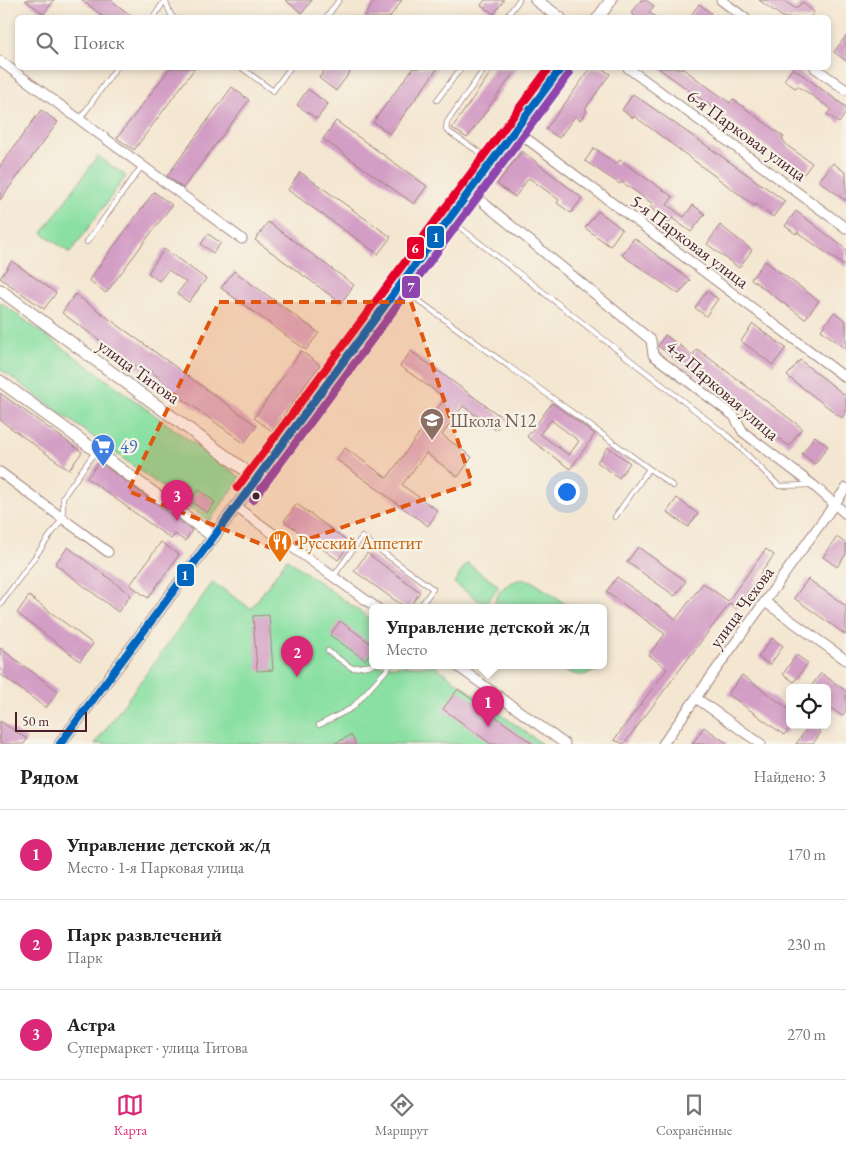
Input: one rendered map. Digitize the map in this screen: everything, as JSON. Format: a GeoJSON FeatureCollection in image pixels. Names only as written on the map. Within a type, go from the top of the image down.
{"type":"FeatureCollection","features":[{"type":"Feature","properties":{"kind":"main road"},"geometry":{"type":"LineString","coordinates":[[536,0],[556,15]]}},
{"type":"Feature","properties":{"kind":"main road"},"geometry":{"type":"LineString","coordinates":[[600,15],[612,0]]}},
{"type":"Feature","properties":{"kind":"main road"},"geometry":{"type":"LineString","coordinates":[[60,744],[560,70]]}},
{"type":"Feature","properties":{"kind":"main road","name":"улица Титова"},"geometry":{"type":"LineString","coordinates":[[0,290],[257,479]]}},
{"type":"Feature","properties":{"kind":"main road"},"geometry":{"type":"LineString","coordinates":[[0,381],[214,537]]}},
{"type":"Feature","properties":{"kind":"street"},"geometry":{"type":"LineString","coordinates":[[721,0],[741,15]]}},
{"type":"Feature","properties":{"kind":"street"},"geometry":{"type":"LineString","coordinates":[[0,61],[242,239]]}},
{"type":"Feature","properties":{"kind":"street","name":"6-я Парковая улица"},"geometry":{"type":"LineString","coordinates":[[631,70],[846,228]]}},
{"type":"Feature","properties":{"kind":"street"},"geometry":{"type":"LineString","coordinates":[[818,70],[846,90]]}},
{"type":"Feature","properties":{"kind":"street","name":"5-я Парковая улица"},"geometry":{"type":"LineString","coordinates":[[515,130],[846,378]]}},
{"type":"Feature","properties":{"kind":"street","name":"4-я Парковая улица"},"geometry":{"type":"LineString","coordinates":[[469,191],[651,340],[653,355],[734,416],[743,432],[813,485],[846,514]]}},
{"type":"Feature","properties":{"kind":"street"},"geometry":{"type":"LineString","coordinates":[[0,472],[108,552]]}},
{"type":"Feature","properties":{"kind":"street","name":"улица Чехова"},"geometry":{"type":"LineString","coordinates":[[663,744],[846,488]]}},
{"type":"Feature","properties":{"kind":"street"},"geometry":{"type":"LineString","coordinates":[[236,507],[372,604]]}},
{"type":"Feature","properties":{"kind":"street"},"geometry":{"type":"LineString","coordinates":[[765,602],[846,660]]}},
{"type":"Feature","properties":{"kind":"street"},"geometry":{"type":"LineString","coordinates":[[461,669],[565,744]]}},
{"type":"Feature","properties":{"kind":"street"},"geometry":{"type":"LineString","coordinates":[[696,698],[760,744]]}},
{"type":"Feature","properties":{"kind":"lane"},"geometry":{"type":"LineString","coordinates":[[155,15],[165,0]]}},
{"type":"Feature","properties":{"kind":"lane"},"geometry":{"type":"LineString","coordinates":[[165,0],[171,15]]}},
{"type":"Feature","properties":{"kind":"lane"},"geometry":{"type":"LineString","coordinates":[[328,15],[338,0]]}},
{"type":"Feature","properties":{"kind":"lane"},"geometry":{"type":"LineString","coordinates":[[508,15],[519,0]]}},
{"type":"Feature","properties":{"kind":"lane"},"geometry":{"type":"LineString","coordinates":[[80,119],[115,70]]}},
{"type":"Feature","properties":{"kind":"lane"},"geometry":{"type":"LineString","coordinates":[[245,70],[273,90],[288,70]]}},
{"type":"Feature","properties":{"kind":"lane"},"geometry":{"type":"LineString","coordinates":[[437,100],[460,70]]}},
{"type":"Feature","properties":{"kind":"lane"},"geometry":{"type":"LineString","coordinates":[[484,70],[446,122],[446,130],[492,161]]}},
{"type":"Feature","properties":{"kind":"lane"},"geometry":{"type":"LineString","coordinates":[[88,242],[143,166]]}},
{"type":"Feature","properties":{"kind":"lane"},"geometry":{"type":"LineString","coordinates":[[449,218],[728,436],[779,486],[813,485]]}},
{"type":"Feature","properties":{"kind":"lane"},"geometry":{"type":"LineString","coordinates":[[399,286],[673,486]]}},
{"type":"Feature","properties":{"kind":"lane"},"geometry":{"type":"LineString","coordinates":[[0,604],[63,518],[63,497],[96,450]]}},
{"type":"Feature","properties":{"kind":"lane"},"geometry":{"type":"LineString","coordinates":[[615,517],[649,469]]}},
{"type":"Feature","properties":{"kind":"lane"},"geometry":{"type":"LineString","coordinates":[[333,576],[362,537],[433,589],[422,604]]}},
{"type":"Feature","properties":{"kind":"lane"},"geometry":{"type":"LineString","coordinates":[[328,651],[352,668],[369,666]]}},
{"type":"Feature","properties":{"kind":"lane"},"geometry":{"type":"LineString","coordinates":[[319,725],[352,708],[387,669]]}},
{"type":"Feature","properties":{"kind":"highlighted area"},"geometry":{"type":"Polygon","coordinates":[[[219,302],[411,302],[472,483],[276,550],[128,491],[219,302]]]}},
{"type":"Feature","properties":{"kind":"green space"},"geometry":{"type":"Polygon","coordinates":[[[98,156],[126,176],[70,253],[42,233],[98,156]]]}},
{"type":"Feature","properties":{"kind":"green space"},"geometry":{"type":"Polygon","coordinates":[[[0,302],[241,478],[209,521],[0,369],[0,302]]]}},
{"type":"Feature","properties":{"kind":"green space"},"geometry":{"type":"Polygon","coordinates":[[[287,559],[369,618],[369,669],[439,669],[542,744],[95,744],[213,582],[251,609],[287,559]]]}},
{"type":"Feature","properties":{"kind":"green space"},"geometry":{"type":"Polygon","coordinates":[[[467,563],[499,586],[486,604],[484,604],[454,583],[467,563]]]}},
{"type":"Feature","properties":{"kind":"green space"},"geometry":{"type":"Polygon","coordinates":[[[523,579],[532,581],[565,604],[495,604],[499,592],[512,582],[523,579]]]}},
{"type":"Feature","properties":{"kind":"green space"},"geometry":{"type":"Polygon","coordinates":[[[562,669],[596,669],[584,675],[562,669]]]}},
{"type":"Feature","properties":{"kind":"building"},"geometry":{"type":"Polygon","coordinates":[[[25,0],[54,0],[44,14],[25,0]]]}},
{"type":"Feature","properties":{"kind":"building"},"geometry":{"type":"Polygon","coordinates":[[[82,0],[111,0],[130,15],[101,15],[82,0]]]}},
{"type":"Feature","properties":{"kind":"building"},"geometry":{"type":"Polygon","coordinates":[[[285,0],[312,0],[302,13],[285,0]]]}},
{"type":"Feature","properties":{"kind":"building"},"geometry":{"type":"Polygon","coordinates":[[[375,0],[402,0],[391,15],[365,15],[375,0]]]}},
{"type":"Feature","properties":{"kind":"building"},"geometry":{"type":"Polygon","coordinates":[[[485,0],[504,0],[494,14],[481,5],[485,0]]]}},
{"type":"Feature","properties":{"kind":"building"},"geometry":{"type":"Polygon","coordinates":[[[641,0],[646,0],[654,6],[649,12],[653,15],[634,15],[632,13],[641,0]]]}},
{"type":"Feature","properties":{"kind":"building"},"geometry":{"type":"Polygon","coordinates":[[[759,0],[783,0],[796,9],[802,2],[814,12],[812,15],[780,15],[759,0]]]}},
{"type":"Feature","properties":{"kind":"building"},"geometry":{"type":"Polygon","coordinates":[[[699,4],[711,13],[709,15],[691,15],[699,4]]]}},
{"type":"Feature","properties":{"kind":"building"},"geometry":{"type":"Polygon","coordinates":[[[846,36],[846,61],[834,52],[846,36]]]}},
{"type":"Feature","properties":{"kind":"building"},"geometry":{"type":"Polygon","coordinates":[[[168,70],[194,70],[134,150],[117,138],[168,70]]]}},
{"type":"Feature","properties":{"kind":"building"},"geometry":{"type":"Polygon","coordinates":[[[325,70],[352,70],[336,91],[319,78],[325,70]]]}},
{"type":"Feature","properties":{"kind":"building"},"geometry":{"type":"Polygon","coordinates":[[[412,70],[437,70],[390,134],[373,122],[412,70]]]}},
{"type":"Feature","properties":{"kind":"building"},"geometry":{"type":"Polygon","coordinates":[[[493,70],[516,70],[467,138],[452,128],[493,70]]]}},
{"type":"Feature","properties":{"kind":"building"},"geometry":{"type":"Polygon","coordinates":[[[590,70],[604,70],[610,74],[585,109],[587,111],[580,120],[575,116],[559,138],[546,129],[590,70]]]}},
{"type":"Feature","properties":{"kind":"building"},"geometry":{"type":"Polygon","coordinates":[[[661,70],[685,70],[730,103],[733,99],[784,137],[782,139],[789,147],[812,163],[804,174],[661,70]]]}},
{"type":"Feature","properties":{"kind":"building"},"geometry":{"type":"Polygon","coordinates":[[[792,70],[796,70],[846,107],[846,113],[839,123],[827,114],[831,109],[798,86],[795,88],[784,80],[792,70]]]}},
{"type":"Feature","properties":{"kind":"building"},"geometry":{"type":"Polygon","coordinates":[[[232,87],[249,100],[183,188],[167,176],[232,87]]]}},
{"type":"Feature","properties":{"kind":"building"},"geometry":{"type":"Polygon","coordinates":[[[308,89],[328,104],[317,119],[297,105],[308,89]]]}},
{"type":"Feature","properties":{"kind":"building"},"geometry":{"type":"Polygon","coordinates":[[[633,94],[785,201],[773,217],[756,204],[755,206],[634,116],[633,118],[622,110],[633,94]]]}},
{"type":"Feature","properties":{"kind":"building"},"geometry":{"type":"Polygon","coordinates":[[[41,110],[58,122],[0,200],[0,166],[41,110]]]}},
{"type":"Feature","properties":{"kind":"building"},"geometry":{"type":"Polygon","coordinates":[[[336,121],[427,186],[414,204],[323,139],[336,121]]]}},
{"type":"Feature","properties":{"kind":"building"},"geometry":{"type":"Polygon","coordinates":[[[594,148],[616,164],[620,160],[673,197],[667,205],[684,217],[693,205],[705,214],[691,232],[672,218],[669,222],[650,208],[653,204],[622,182],[620,184],[585,161],[594,148]]]}},
{"type":"Feature","properties":{"kind":"building"},"geometry":{"type":"Polygon","coordinates":[[[522,151],[582,198],[571,213],[557,203],[559,200],[529,178],[515,197],[497,184],[522,151]]]}},
{"type":"Feature","properties":{"kind":"building"},"geometry":{"type":"Polygon","coordinates":[[[833,163],[846,173],[846,201],[819,181],[833,163]]]}},
{"type":"Feature","properties":{"kind":"building"},"geometry":{"type":"Polygon","coordinates":[[[300,172],[391,237],[378,254],[288,190],[300,172]]]}},
{"type":"Feature","properties":{"kind":"building"},"geometry":{"type":"Polygon","coordinates":[[[154,192],[172,205],[106,293],[89,280],[154,192]]]}},
{"type":"Feature","properties":{"kind":"building"},"geometry":{"type":"Polygon","coordinates":[[[598,211],[622,229],[610,246],[585,228],[598,211]]]}},
{"type":"Feature","properties":{"kind":"building"},"geometry":{"type":"Polygon","coordinates":[[[796,211],[846,249],[846,267],[797,232],[796,234],[785,226],[796,211]]]}},
{"type":"Feature","properties":{"kind":"building"},"geometry":{"type":"Polygon","coordinates":[[[268,222],[354,285],[341,303],[255,240],[268,222]]]}},
{"type":"Feature","properties":{"kind":"building"},"geometry":{"type":"Polygon","coordinates":[[[720,225],[752,250],[739,268],[707,244],[720,225]]]}},
{"type":"Feature","properties":{"kind":"building"},"geometry":{"type":"Polygon","coordinates":[[[208,234],[221,243],[213,253],[201,244],[208,234]]]}},
{"type":"Feature","properties":{"kind":"building"},"geometry":{"type":"Polygon","coordinates":[[[634,238],[690,280],[679,294],[622,255],[634,238]]]}},
{"type":"Feature","properties":{"kind":"building"},"geometry":{"type":"Polygon","coordinates":[[[164,249],[206,279],[189,302],[177,294],[186,282],[168,270],[159,281],[148,273],[164,249]]]}},
{"type":"Feature","properties":{"kind":"building"},"geometry":{"type":"Polygon","coordinates":[[[12,261],[56,293],[44,309],[0,278],[12,261]]]}},
{"type":"Feature","properties":{"kind":"building"},"geometry":{"type":"Polygon","coordinates":[[[765,261],[819,301],[805,319],[751,279],[765,261]]]}},
{"type":"Feature","properties":{"kind":"building"},"geometry":{"type":"Polygon","coordinates":[[[234,271],[319,333],[306,350],[221,288],[234,271]]]}},
{"type":"Feature","properties":{"kind":"building"},"geometry":{"type":"Polygon","coordinates":[[[707,291],[718,299],[706,316],[695,308],[707,291]]]}},
{"type":"Feature","properties":{"kind":"building"},"geometry":{"type":"Polygon","coordinates":[[[75,294],[257,426],[244,443],[159,382],[161,379],[149,370],[146,374],[62,313],[75,294]]]}},
{"type":"Feature","properties":{"kind":"building"},"geometry":{"type":"Polygon","coordinates":[[[834,312],[846,321],[846,349],[821,330],[834,312]]]}},
{"type":"Feature","properties":{"kind":"building"},"geometry":{"type":"Polygon","coordinates":[[[753,324],[786,348],[773,365],[741,341],[753,324]]]}},
{"type":"Feature","properties":{"kind":"building"},"geometry":{"type":"Polygon","coordinates":[[[665,335],[693,355],[697,349],[802,428],[789,446],[658,346],[665,335]]]}},
{"type":"Feature","properties":{"kind":"building"},"geometry":{"type":"Polygon","coordinates":[[[301,351],[320,365],[272,431],[254,418],[301,351]]]}},
{"type":"Feature","properties":{"kind":"building","name":"Школа N12"},"geometry":{"type":"Polygon","coordinates":[[[411,351],[504,419],[496,430],[463,406],[442,435],[472,457],[458,477],[426,453],[402,485],[438,511],[428,526],[336,459],[345,448],[387,478],[445,398],[400,366],[411,351]]]}},
{"type":"Feature","properties":{"kind":"building"},"geometry":{"type":"Polygon","coordinates":[[[800,360],[846,396],[846,412],[842,418],[787,376],[800,360]]]}},
{"type":"Feature","properties":{"kind":"building"},"geometry":{"type":"Polygon","coordinates":[[[0,393],[82,452],[69,470],[0,420],[0,393]]]}},
{"type":"Feature","properties":{"kind":"building"},"geometry":{"type":"Polygon","coordinates":[[[552,403],[595,434],[570,469],[527,437],[552,403]],[[551,420],[540,434],[569,455],[579,441],[551,420]]]}},
{"type":"Feature","properties":{"kind":"building"},"geometry":{"type":"Polygon","coordinates":[[[815,436],[828,446],[815,464],[802,454],[815,436]]]}},
{"type":"Feature","properties":{"kind":"building"},"geometry":{"type":"Polygon","coordinates":[[[608,447],[630,463],[619,478],[597,462],[608,447]]]}},
{"type":"Feature","properties":{"kind":"building"},"geometry":{"type":"Polygon","coordinates":[[[99,462],[192,530],[185,541],[175,534],[171,539],[87,478],[99,462]]]}},
{"type":"Feature","properties":{"kind":"building"},"geometry":{"type":"Polygon","coordinates":[[[199,490],[215,502],[207,513],[190,501],[199,490]]]}},
{"type":"Feature","properties":{"kind":"building"},"geometry":{"type":"Polygon","coordinates":[[[677,498],[698,514],[688,527],[667,512],[677,498]]]}},
{"type":"Feature","properties":{"kind":"building"},"geometry":{"type":"Polygon","coordinates":[[[297,504],[350,543],[338,560],[284,521],[297,504]]]}},
{"type":"Feature","properties":{"kind":"building"},"geometry":{"type":"Polygon","coordinates":[[[837,537],[846,544],[846,554],[837,567],[823,557],[837,537]]]}},
{"type":"Feature","properties":{"kind":"building"},"geometry":{"type":"Polygon","coordinates":[[[161,542],[179,555],[148,598],[130,585],[161,542]]]}},
{"type":"Feature","properties":{"kind":"building"},"geometry":{"type":"Polygon","coordinates":[[[68,547],[131,595],[118,612],[55,564],[68,547]]]}},
{"type":"Feature","properties":{"kind":"building"},"geometry":{"type":"Polygon","coordinates":[[[638,547],[686,581],[675,596],[627,562],[638,547]]]}},
{"type":"Feature","properties":{"kind":"building"},"geometry":{"type":"Polygon","coordinates":[[[766,549],[774,555],[736,608],[730,603],[624,744],[614,740],[667,669],[649,655],[665,634],[606,592],[617,577],[676,619],[703,583],[728,601],[766,549]]]}},
{"type":"Feature","properties":{"kind":"building"},"geometry":{"type":"Polygon","coordinates":[[[367,553],[420,592],[412,604],[400,604],[354,571],[367,553]]]}},
{"type":"Feature","properties":{"kind":"building"},"geometry":{"type":"Polygon","coordinates":[[[808,579],[846,606],[846,635],[794,598],[808,579]]]}},
{"type":"Feature","properties":{"kind":"building"},"geometry":{"type":"Polygon","coordinates":[[[29,596],[93,644],[80,661],[17,613],[29,596]]]}},
{"type":"Feature","properties":{"kind":"building"},"geometry":{"type":"Polygon","coordinates":[[[269,615],[273,670],[257,671],[253,616],[269,615]]]}},
{"type":"Feature","properties":{"kind":"building"},"geometry":{"type":"Polygon","coordinates":[[[340,621],[369,642],[369,654],[365,660],[330,635],[340,621]]]}},
{"type":"Feature","properties":{"kind":"building"},"geometry":{"type":"Polygon","coordinates":[[[772,638],[783,646],[770,665],[758,657],[772,638]]]}},
{"type":"Feature","properties":{"kind":"building"},"geometry":{"type":"Polygon","coordinates":[[[0,648],[58,691],[46,708],[0,674],[0,648]]]}},
{"type":"Feature","properties":{"kind":"building"},"geometry":{"type":"Polygon","coordinates":[[[796,655],[808,663],[794,682],[783,674],[796,655]]]}},
{"type":"Feature","properties":{"kind":"building"},"geometry":{"type":"Polygon","coordinates":[[[821,673],[846,691],[846,711],[842,716],[831,708],[831,684],[813,684],[821,673]]]}},
{"type":"Feature","properties":{"kind":"building"},"geometry":{"type":"Polygon","coordinates":[[[742,675],[786,707],[786,729],[789,729],[784,735],[728,694],[742,675]]]}},
{"type":"Feature","properties":{"kind":"building"},"geometry":{"type":"Polygon","coordinates":[[[458,689],[533,744],[491,744],[443,709],[458,689]]]}},
{"type":"Feature","properties":{"kind":"building"},"geometry":{"type":"Polygon","coordinates":[[[0,721],[27,739],[24,744],[0,744],[0,721]]]}},
{"type":"Feature","properties":{"kind":"building"},"geometry":{"type":"Polygon","coordinates":[[[704,727],[728,744],[692,744],[704,727]]]}},
{"type":"Feature","properties":{"kind":"building"},"geometry":{"type":"Polygon","coordinates":[[[806,729],[816,729],[821,732],[813,744],[796,744],[806,729]]]}},
{"type":"Feature","properties":{"kind":"building"},"geometry":{"type":"Polygon","coordinates":[[[351,735],[356,744],[334,744],[351,735]]]}},
{"type":"Feature","properties":{"kind":"transit line","name":"6"},"geometry":{"type":"LineString","coordinates":[[237,488],[548,70]]}},
{"type":"Feature","properties":{"kind":"transit line","name":"1"},"geometry":{"type":"LineString","coordinates":[[60,744],[560,70]]}},
{"type":"Feature","properties":{"kind":"transit line","name":"7"},"geometry":{"type":"LineString","coordinates":[[253,500],[569,74]]}},
{"type":"Feature","properties":{"kind":"place","name":"Школа N12"},"geometry":{"type":"Point","coordinates":[432,441]}},
{"type":"Feature","properties":{"kind":"place","name":"49"},"geometry":{"type":"Point","coordinates":[103,467]}},
{"type":"Feature","properties":{"kind":"place","name":"Астра"},"geometry":{"type":"Point","coordinates":[177,521]}},
{"type":"Feature","properties":{"kind":"place","name":"Русский Аппетит"},"geometry":{"type":"Point","coordinates":[280,563]}},
{"type":"Feature","properties":{"kind":"place","name":"Парк развлечений"},"geometry":{"type":"Point","coordinates":[297,677]}},
{"type":"Feature","properties":{"kind":"place","name":"Управление детской ж/д"},"geometry":{"type":"Point","coordinates":[488,727]}}]}
